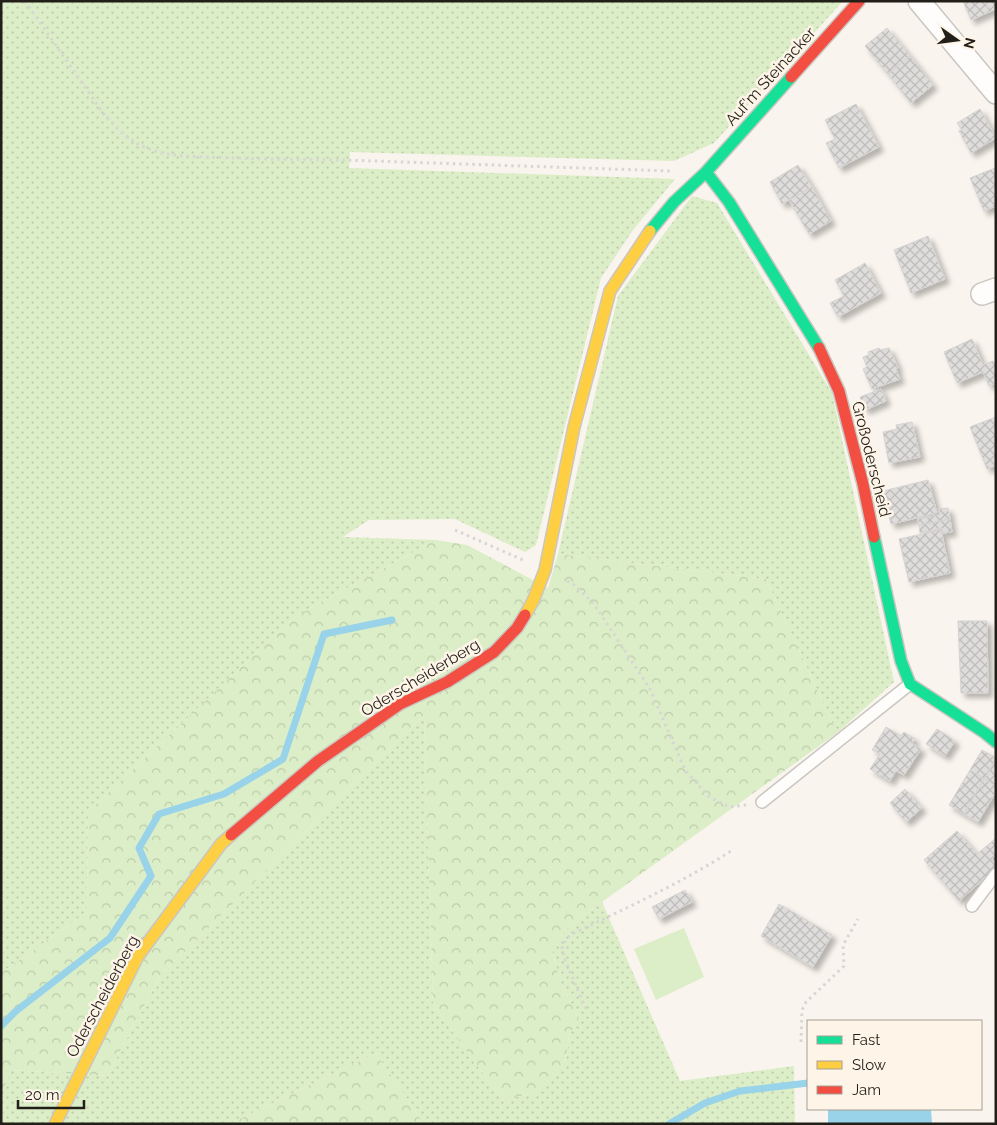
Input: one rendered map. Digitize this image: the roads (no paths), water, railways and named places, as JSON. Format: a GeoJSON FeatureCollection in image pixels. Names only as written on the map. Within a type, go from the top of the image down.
{"type":"FeatureCollection","features":[{"type":"Feature","properties":{"kind":"street","name":"Auf'm Steinacker"},"geometry":{"type":"LineString","coordinates":[[706,172],[859,1]]}},
{"type":"Feature","properties":{"kind":"street"},"geometry":{"type":"LineString","coordinates":[[919,1],[996,93]]}},
{"type":"Feature","properties":{"kind":"street","name":"Oderscheiderberg"},"geometry":{"type":"LineString","coordinates":[[55,1124],[138,956],[220,844],[318,761],[400,704],[447,682],[494,652],[517,628],[533,601],[544,570],[576,419],[610,291],[644,238],[674,202],[706,172]]}},
{"type":"Feature","properties":{"kind":"street","name":"Großoderscheid"},"geometry":{"type":"LineString","coordinates":[[706,172],[729,202],[817,345],[839,391],[862,484],[901,661],[910,684]]}},
{"type":"Feature","properties":{"kind":"street"},"geometry":{"type":"LineString","coordinates":[[910,684],[996,742]]}},
{"type":"Feature","properties":{"kind":"lane"},"geometry":{"type":"LineString","coordinates":[[762,802],[910,684]]}},
{"type":"Feature","properties":{"kind":"lane"},"geometry":{"type":"LineString","coordinates":[[972,906],[996,874]]}},
{"type":"Feature","properties":{"kind":"water"},"geometry":{"type":"Polygon","coordinates":[[[828,1110],[931,1110],[932,1124],[828,1124],[828,1110]]]}},
{"type":"Feature","properties":{"kind":"waterway"},"geometry":{"type":"LineString","coordinates":[[1,1026],[16,1011],[110,938],[151,876],[139,848],[159,814],[224,794],[283,759],[324,634],[392,620]]}},
{"type":"Feature","properties":{"kind":"waterway"},"geometry":{"type":"LineString","coordinates":[[669,1124],[705,1103],[740,1091],[807,1083]]}}]}
